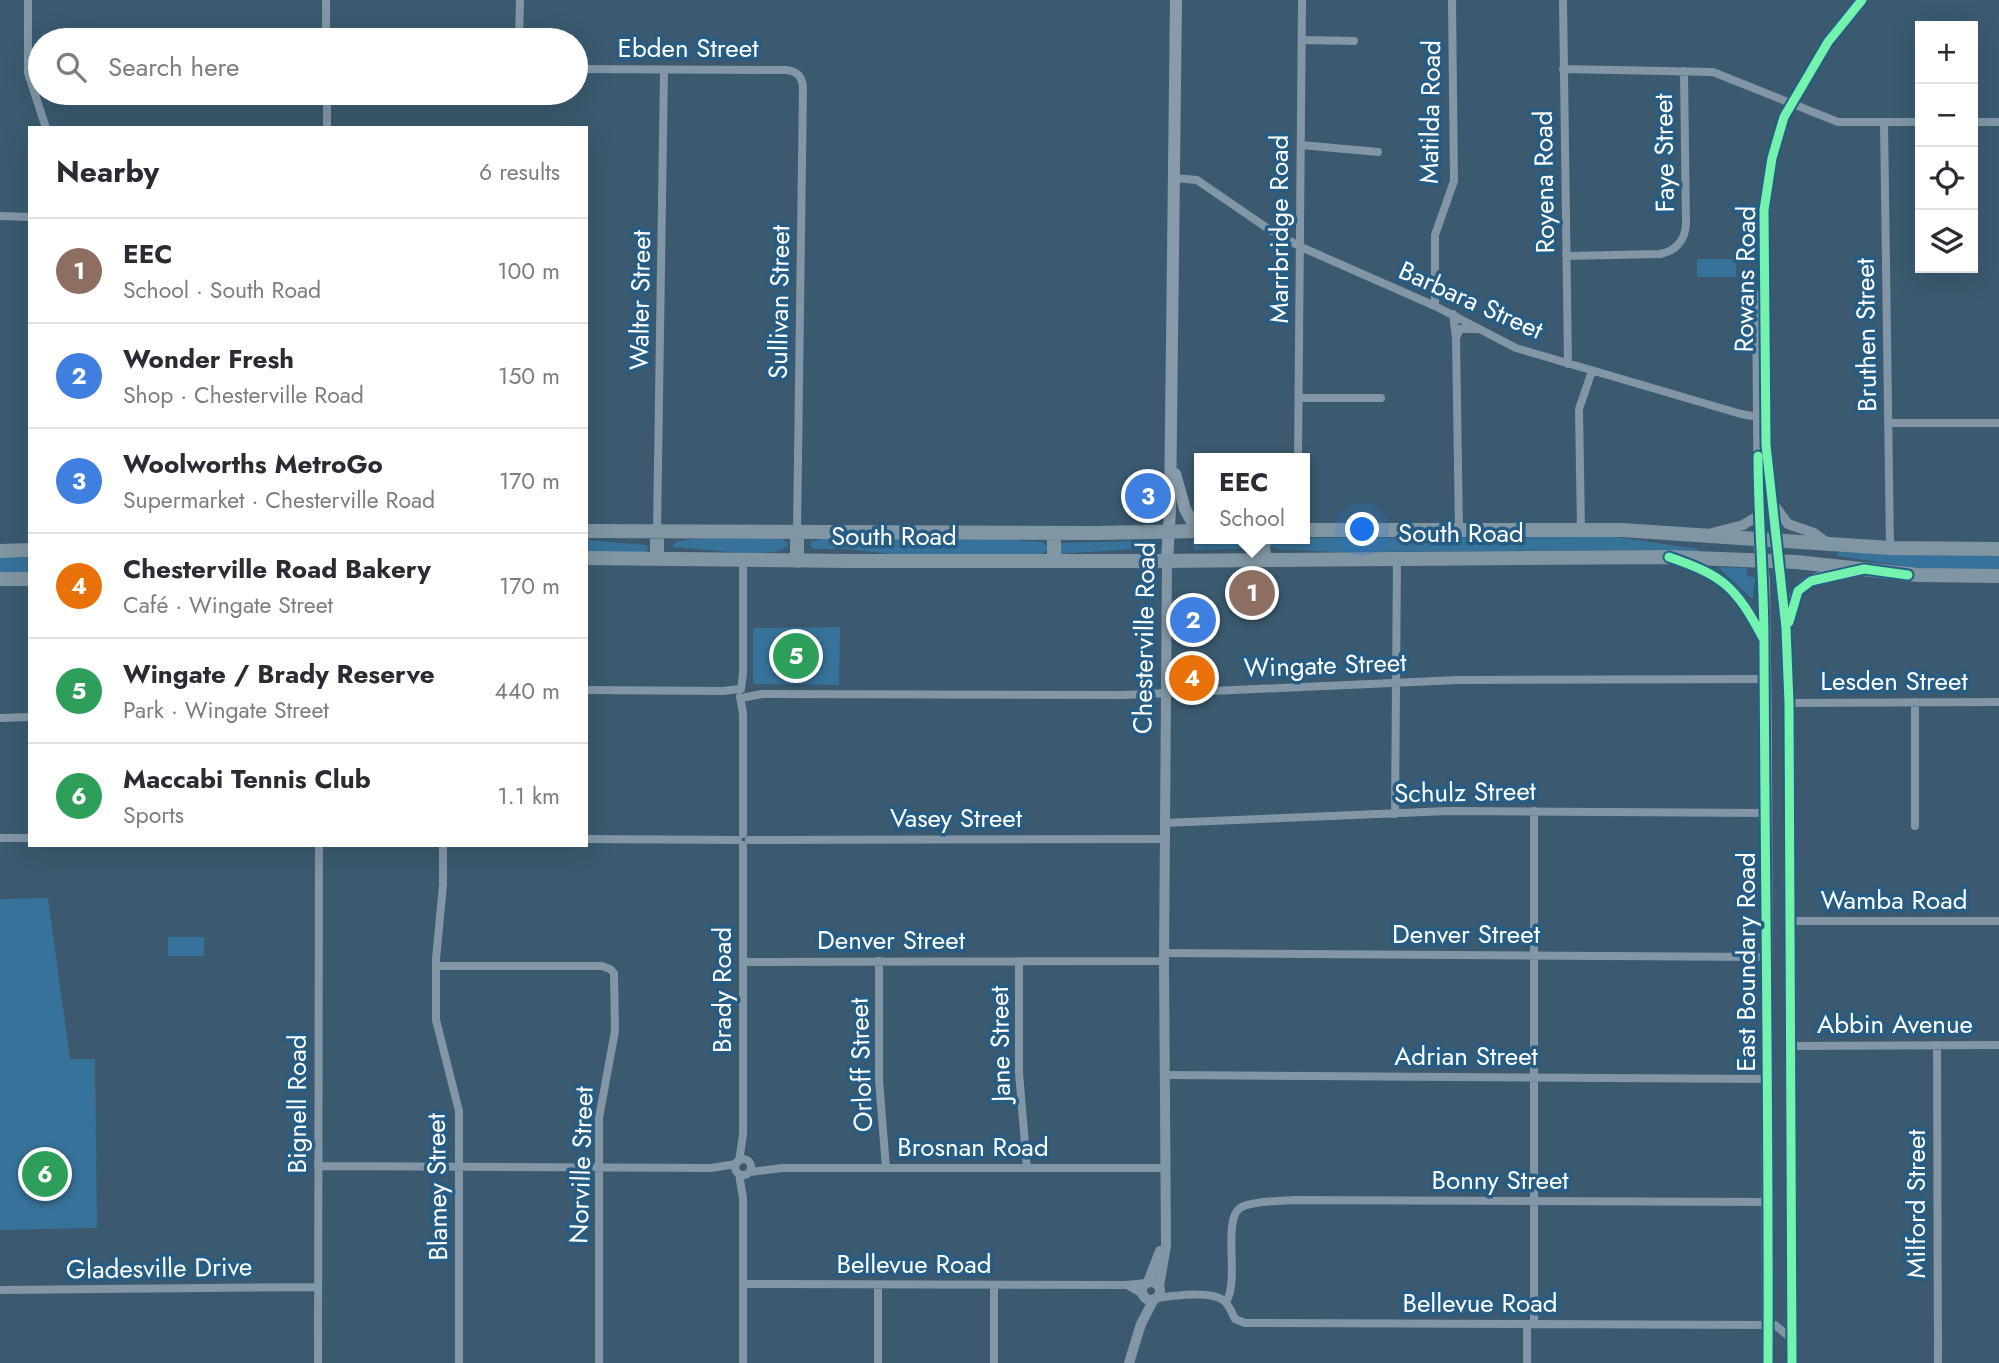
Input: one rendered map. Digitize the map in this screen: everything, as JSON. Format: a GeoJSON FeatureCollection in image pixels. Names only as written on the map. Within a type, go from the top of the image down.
{"type":"FeatureCollection","features":[{"type":"Feature","properties":{"kind":"highway","name":"South Road"},"geometry":{"type":"LineString","coordinates":[[1310,530],[1581,530],[1890,548],[1999,549]]}},
{"type":"Feature","properties":{"kind":"highway","name":"South Road"},"geometry":{"type":"LineString","coordinates":[[588,531],[1194,531]]}},
{"type":"Feature","properties":{"kind":"highway"},"geometry":{"type":"LineString","coordinates":[[657,531],[657,559]]}},
{"type":"Feature","properties":{"kind":"highway"},"geometry":{"type":"LineString","coordinates":[[797,532],[797,561]]}},
{"type":"Feature","properties":{"kind":"highway"},"geometry":{"type":"LineString","coordinates":[[1054,533],[1054,561]]}},
{"type":"Feature","properties":{"kind":"highway"},"geometry":{"type":"LineString","coordinates":[[1263,544],[1264,559]]}},
{"type":"Feature","properties":{"kind":"highway"},"geometry":{"type":"LineString","coordinates":[[0,551],[28,550]]}},
{"type":"Feature","properties":{"kind":"highway","name":"South Road"},"geometry":{"type":"LineString","coordinates":[[588,558],[1167,561],[1669,557],[1779,562],[1924,576],[1999,576]]}},
{"type":"Feature","properties":{"kind":"highway"},"geometry":{"type":"LineString","coordinates":[[0,579],[28,579]]}},
{"type":"Feature","properties":{"kind":"main road","name":"Chesterville Road"},"geometry":{"type":"LineString","coordinates":[[1167,561],[1171,460],[1176,0]]}},
{"type":"Feature","properties":{"kind":"main road"},"geometry":{"type":"LineString","coordinates":[[1171,460],[1185,509],[1194,524]]}},
{"type":"Feature","properties":{"kind":"main road","name":"Rowans Road"},"geometry":{"type":"LineString","coordinates":[[1759,540],[1762,562]]}},
{"type":"Feature","properties":{"kind":"main road","name":"East Boundary Road"},"geometry":{"type":"LineString","coordinates":[[1776,541],[1786,628],[1789,702],[1792,1363]]}},
{"type":"Feature","properties":{"kind":"main road"},"geometry":{"type":"LineString","coordinates":[[1669,557],[1702,568],[1729,586],[1745,605],[1765,641]]}},
{"type":"Feature","properties":{"kind":"main road","name":"East Boundary Road"},"geometry":{"type":"LineString","coordinates":[[1762,562],[1767,890],[1768,1363]]}},
{"type":"Feature","properties":{"kind":"main road"},"geometry":{"type":"LineString","coordinates":[[1786,628],[1795,597],[1803,586],[1816,579],[1864,569]]}},
{"type":"Feature","properties":{"kind":"main road"},"geometry":{"type":"LineString","coordinates":[[1767,890],[1790,890]]}},
{"type":"Feature","properties":{"kind":"main road"},"geometry":{"type":"LineString","coordinates":[[1768,1141],[1791,1141]]}},
{"type":"Feature","properties":{"kind":"street"},"geometry":{"type":"LineString","coordinates":[[28,0],[28,77]]}},
{"type":"Feature","properties":{"kind":"street"},"geometry":{"type":"LineString","coordinates":[[326,0],[326,28]]}},
{"type":"Feature","properties":{"kind":"street"},"geometry":{"type":"LineString","coordinates":[[519,28],[520,0]]}},
{"type":"Feature","properties":{"kind":"street","name":"Marrbridge Road"},"geometry":{"type":"LineString","coordinates":[[1298,453],[1302,0]]}},
{"type":"Feature","properties":{"kind":"street","name":"Matilda Road"},"geometry":{"type":"LineString","coordinates":[[1435,306],[1435,231],[1453,184],[1454,174],[1452,0]]}},
{"type":"Feature","properties":{"kind":"street","name":"Royena Road"},"geometry":{"type":"LineString","coordinates":[[1563,0],[1568,363]]}},
{"type":"Feature","properties":{"kind":"street","name":"Rowans Road"},"geometry":{"type":"LineString","coordinates":[[1759,540],[1758,416],[1763,218],[1772,158],[1790,104],[1829,42],[1862,0]]}},
{"type":"Feature","properties":{"kind":"street"},"geometry":{"type":"LineString","coordinates":[[1302,40],[1354,41]]}},
{"type":"Feature","properties":{"kind":"street","name":"Ebden Street"},"geometry":{"type":"LineString","coordinates":[[588,69],[786,70],[799,74]]}},
{"type":"Feature","properties":{"kind":"street","name":"Walter Street"},"geometry":{"type":"LineString","coordinates":[[657,531],[664,69]]}},
{"type":"Feature","properties":{"kind":"street"},"geometry":{"type":"LineString","coordinates":[[1563,69],[1719,74],[1838,122],[1915,122]]}},
{"type":"Feature","properties":{"kind":"street","name":"Faye Street"},"geometry":{"type":"LineString","coordinates":[[1566,256],[1660,254],[1675,249],[1682,240],[1686,224],[1684,71]]}},
{"type":"Feature","properties":{"kind":"street","name":"Sullivan Street"},"geometry":{"type":"LineString","coordinates":[[797,532],[803,87],[799,74]]}},
{"type":"Feature","properties":{"kind":"street"},"geometry":{"type":"LineString","coordinates":[[38,105],[45,126]]}},
{"type":"Feature","properties":{"kind":"street"},"geometry":{"type":"LineString","coordinates":[[327,105],[327,126]]}},
{"type":"Feature","properties":{"kind":"street","name":"Bruthen Street"},"geometry":{"type":"LineString","coordinates":[[1884,122],[1890,548]]}},
{"type":"Feature","properties":{"kind":"street"},"geometry":{"type":"LineString","coordinates":[[1978,122],[1999,122]]}},
{"type":"Feature","properties":{"kind":"street"},"geometry":{"type":"LineString","coordinates":[[1301,145],[1378,152]]}},
{"type":"Feature","properties":{"kind":"street","name":"Barbara Street"},"geometry":{"type":"LineString","coordinates":[[1174,178],[1196,180],[1259,223],[1301,247],[1453,314],[1516,348],[1741,414],[1758,416]]}},
{"type":"Feature","properties":{"kind":"street"},"geometry":{"type":"LineString","coordinates":[[0,216],[28,217]]}},
{"type":"Feature","properties":{"kind":"street","name":"Rowans Road"},"geometry":{"type":"LineString","coordinates":[[1760,311],[1766,452],[1776,541]]}},
{"type":"Feature","properties":{"kind":"street"},"geometry":{"type":"LineString","coordinates":[[1453,314],[1456,338],[1459,530]]}},
{"type":"Feature","properties":{"kind":"street"},"geometry":{"type":"LineString","coordinates":[[1456,338],[1460,329],[1482,330]]}},
{"type":"Feature","properties":{"kind":"street"},"geometry":{"type":"LineString","coordinates":[[1581,530],[1579,409],[1592,371]]}},
{"type":"Feature","properties":{"kind":"street"},"geometry":{"type":"LineString","coordinates":[[1299,398],[1381,398]]}},
{"type":"Feature","properties":{"kind":"street"},"geometry":{"type":"LineString","coordinates":[[1758,416],[1766,406]]}},
{"type":"Feature","properties":{"kind":"street"},"geometry":{"type":"LineString","coordinates":[[1888,423],[1999,422]]}},
{"type":"Feature","properties":{"kind":"street"},"geometry":{"type":"LineString","coordinates":[[1773,502],[1788,524],[1814,533],[1829,544]]}},
{"type":"Feature","properties":{"kind":"street"},"geometry":{"type":"LineString","coordinates":[[1702,536],[1743,526],[1758,516]]}},
{"type":"Feature","properties":{"kind":"street"},"geometry":{"type":"LineString","coordinates":[[1395,814],[1397,558]]}},
{"type":"Feature","properties":{"kind":"street","name":"Brady Road"},"geometry":{"type":"LineString","coordinates":[[743,560],[743,1363]]}},
{"type":"Feature","properties":{"kind":"street","name":"Chesterville Road"},"geometry":{"type":"LineString","coordinates":[[1129,1363],[1165,1234],[1164,823],[1167,561]]}},
{"type":"Feature","properties":{"kind":"street","name":"Wingate Street"},"geometry":{"type":"LineString","coordinates":[[588,690],[723,691],[762,694],[1165,693],[1474,680],[1764,679]]}},
{"type":"Feature","properties":{"kind":"street","name":"Lesden Street"},"geometry":{"type":"LineString","coordinates":[[1789,702],[1999,702]]}},
{"type":"Feature","properties":{"kind":"street"},"geometry":{"type":"LineString","coordinates":[[1915,702],[1915,826]]}},
{"type":"Feature","properties":{"kind":"street"},"geometry":{"type":"LineString","coordinates":[[0,718],[28,717]]}},
{"type":"Feature","properties":{"kind":"street"},"geometry":{"type":"LineString","coordinates":[[1527,1363],[1535,1201],[1534,811]]}},
{"type":"Feature","properties":{"kind":"street","name":"Schulz Street"},"geometry":{"type":"LineString","coordinates":[[1164,823],[1534,811],[1766,813]]}},
{"type":"Feature","properties":{"kind":"street"},"geometry":{"type":"LineString","coordinates":[[0,838],[28,838]]}},
{"type":"Feature","properties":{"kind":"street","name":"Vasey Street"},"geometry":{"type":"LineString","coordinates":[[588,839],[1164,839]]}},
{"type":"Feature","properties":{"kind":"street","name":"Bignell Road"},"geometry":{"type":"LineString","coordinates":[[318,1363],[319,847]]}},
{"type":"Feature","properties":{"kind":"street","name":"Blamey Street"},"geometry":{"type":"LineString","coordinates":[[443,847],[443,885],[436,966],[436,1020],[458,1105],[459,1363]]}},
{"type":"Feature","properties":{"kind":"street","name":"Wamba Road"},"geometry":{"type":"LineString","coordinates":[[1790,921],[1999,921]]}},
{"type":"Feature","properties":{"kind":"street","name":"Denver Street"},"geometry":{"type":"LineString","coordinates":[[744,962],[1019,961],[1164,957],[1767,957]]}},
{"type":"Feature","properties":{"kind":"street","name":"Orloff Street"},"geometry":{"type":"LineString","coordinates":[[879,961],[879,1080],[886,1168]]}},
{"type":"Feature","properties":{"kind":"street","name":"Jane Street"},"geometry":{"type":"LineString","coordinates":[[1019,961],[1019,1073],[1027,1168]]}},
{"type":"Feature","properties":{"kind":"street","name":"Norville Street"},"geometry":{"type":"LineString","coordinates":[[436,966],[602,966],[612,971],[615,982],[615,1031],[599,1108],[599,1363]]}},
{"type":"Feature","properties":{"kind":"street","name":"Milford Street"},"geometry":{"type":"LineString","coordinates":[[1937,1045],[1938,1363]]}},
{"type":"Feature","properties":{"kind":"street","name":"Abbin Avenue"},"geometry":{"type":"LineString","coordinates":[[1791,1046],[1999,1045]]}},
{"type":"Feature","properties":{"kind":"street","name":"Adrian Street"},"geometry":{"type":"LineString","coordinates":[[1164,1075],[1768,1079]]}},
{"type":"Feature","properties":{"kind":"street","name":"Brosnan Road"},"geometry":{"type":"LineString","coordinates":[[318,1166],[1165,1168]]}},
{"type":"Feature","properties":{"kind":"street","name":"Bonny Street"},"geometry":{"type":"LineString","coordinates":[[1226,1302],[1232,1290],[1234,1214],[1244,1205],[1294,1200],[1768,1202]]}},
{"type":"Feature","properties":{"kind":"street","name":"Bellevue Road"},"geometry":{"type":"LineString","coordinates":[[743,1284],[1127,1285],[1151,1291]]}},
{"type":"Feature","properties":{"kind":"street"},"geometry":{"type":"LineString","coordinates":[[878,1285],[878,1363]]}},
{"type":"Feature","properties":{"kind":"street"},"geometry":{"type":"LineString","coordinates":[[994,1286],[994,1363]]}},
{"type":"Feature","properties":{"kind":"street","name":"Gladesville Drive"},"geometry":{"type":"LineString","coordinates":[[0,1290],[318,1287]]}},
{"type":"Feature","properties":{"kind":"street"},"geometry":{"type":"LineString","coordinates":[[1151,1291],[1175,1295],[1216,1296],[1226,1302]]}},
{"type":"Feature","properties":{"kind":"street","name":"Bellevue Road"},"geometry":{"type":"LineString","coordinates":[[1226,1302],[1235,1319],[1245,1323],[1768,1325]]}},
{"type":"Feature","properties":{"kind":"street"},"geometry":{"type":"LineString","coordinates":[[1768,1325],[1775,1325],[1792,1339]]}},
{"type":"Feature","properties":{"kind":"shaded area"},"geometry":{"type":"Polygon","coordinates":[[[1697,259],[1736,259],[1736,277],[1697,277],[1697,259]]]}},
{"type":"Feature","properties":{"kind":"shaded area"},"geometry":{"type":"Polygon","coordinates":[[[1615,537],[1699,549],[1698,552],[1337,552],[1277,549],[1270,544],[1310,544],[1310,538],[1615,537]]]}},
{"type":"Feature","properties":{"kind":"shaded area"},"geometry":{"type":"Polygon","coordinates":[[[780,538],[788,543],[788,546],[779,551],[753,554],[673,547],[675,542],[691,539],[780,538]]]}},
{"type":"Feature","properties":{"kind":"shaded area"},"geometry":{"type":"Polygon","coordinates":[[[984,538],[1042,542],[1050,549],[1041,554],[899,555],[811,547],[811,542],[820,539],[984,538]]]}},
{"type":"Feature","properties":{"kind":"shaded area"},"geometry":{"type":"Polygon","coordinates":[[[588,540],[647,545],[648,550],[641,553],[588,552],[588,540]]]}},
{"type":"Feature","properties":{"kind":"shaded area"},"geometry":{"type":"Polygon","coordinates":[[[1194,540],[1194,544],[1260,544],[1260,548],[1194,550],[1192,541],[1194,540]]]}},
{"type":"Feature","properties":{"kind":"shaded area"},"geometry":{"type":"Polygon","coordinates":[[[1143,541],[1150,548],[1059,554],[1060,543],[1143,541]]]}},
{"type":"Feature","properties":{"kind":"shaded area"},"geometry":{"type":"Polygon","coordinates":[[[1837,552],[1999,555],[1999,570],[1929,570],[1838,556],[1837,552]]]}},
{"type":"Feature","properties":{"kind":"shaded area"},"geometry":{"type":"Polygon","coordinates":[[[0,557],[28,558],[28,572],[0,572],[0,557]]]}},
{"type":"Feature","properties":{"kind":"shaded area"},"geometry":{"type":"Polygon","coordinates":[[[1718,567],[1747,568],[1747,575],[1755,578],[1753,598],[1751,598],[1718,567]]]}},
{"type":"Feature","properties":{"kind":"shaded area"},"geometry":{"type":"Polygon","coordinates":[[[840,627],[839,685],[753,684],[753,628],[840,627]]]}},
{"type":"Feature","properties":{"kind":"shaded area"},"geometry":{"type":"Polygon","coordinates":[[[48,898],[70,1059],[95,1059],[97,1228],[0,1230],[0,899],[48,898]]]}},
{"type":"Feature","properties":{"kind":"shaded area"},"geometry":{"type":"Polygon","coordinates":[[[168,937],[204,937],[204,956],[168,956],[168,937]]]}},
{"type":"Feature","properties":{"kind":"cycle path"},"geometry":{"type":"LineString","coordinates":[[1792,1363],[1789,703],[1786,628],[1766,445],[1764,210],[1772,158],[1784,117],[1828,42],[1862,0]]}},
{"type":"Feature","properties":{"kind":"cycle path"},"geometry":{"type":"LineString","coordinates":[[1758,456],[1764,642],[1768,1363]]}},
{"type":"Feature","properties":{"kind":"cycle path"},"geometry":{"type":"LineString","coordinates":[[1669,557],[1703,570],[1726,585],[1744,606],[1763,638]]}},
{"type":"Feature","properties":{"kind":"cycle path"},"geometry":{"type":"LineString","coordinates":[[1789,622],[1798,591],[1811,581],[1864,569],[1908,575]]}},
{"type":"Feature","properties":{"kind":"place","name":"Woolworths MetroGo"},"geometry":{"type":"Point","coordinates":[1148,496]}},
{"type":"Feature","properties":{"kind":"place","name":"EEC"},"geometry":{"type":"Point","coordinates":[1252,593]}},
{"type":"Feature","properties":{"kind":"place","name":"Wonder Fresh"},"geometry":{"type":"Point","coordinates":[1193,620]}},
{"type":"Feature","properties":{"kind":"place","name":"Wingate / Brady Reserve"},"geometry":{"type":"Point","coordinates":[796,656]}},
{"type":"Feature","properties":{"kind":"place","name":"Chesterville Road Bakery"},"geometry":{"type":"Point","coordinates":[1192,678]}},
{"type":"Feature","properties":{"kind":"place","name":"Maccabi Tennis Club"},"geometry":{"type":"Point","coordinates":[45,1174]}}]}
